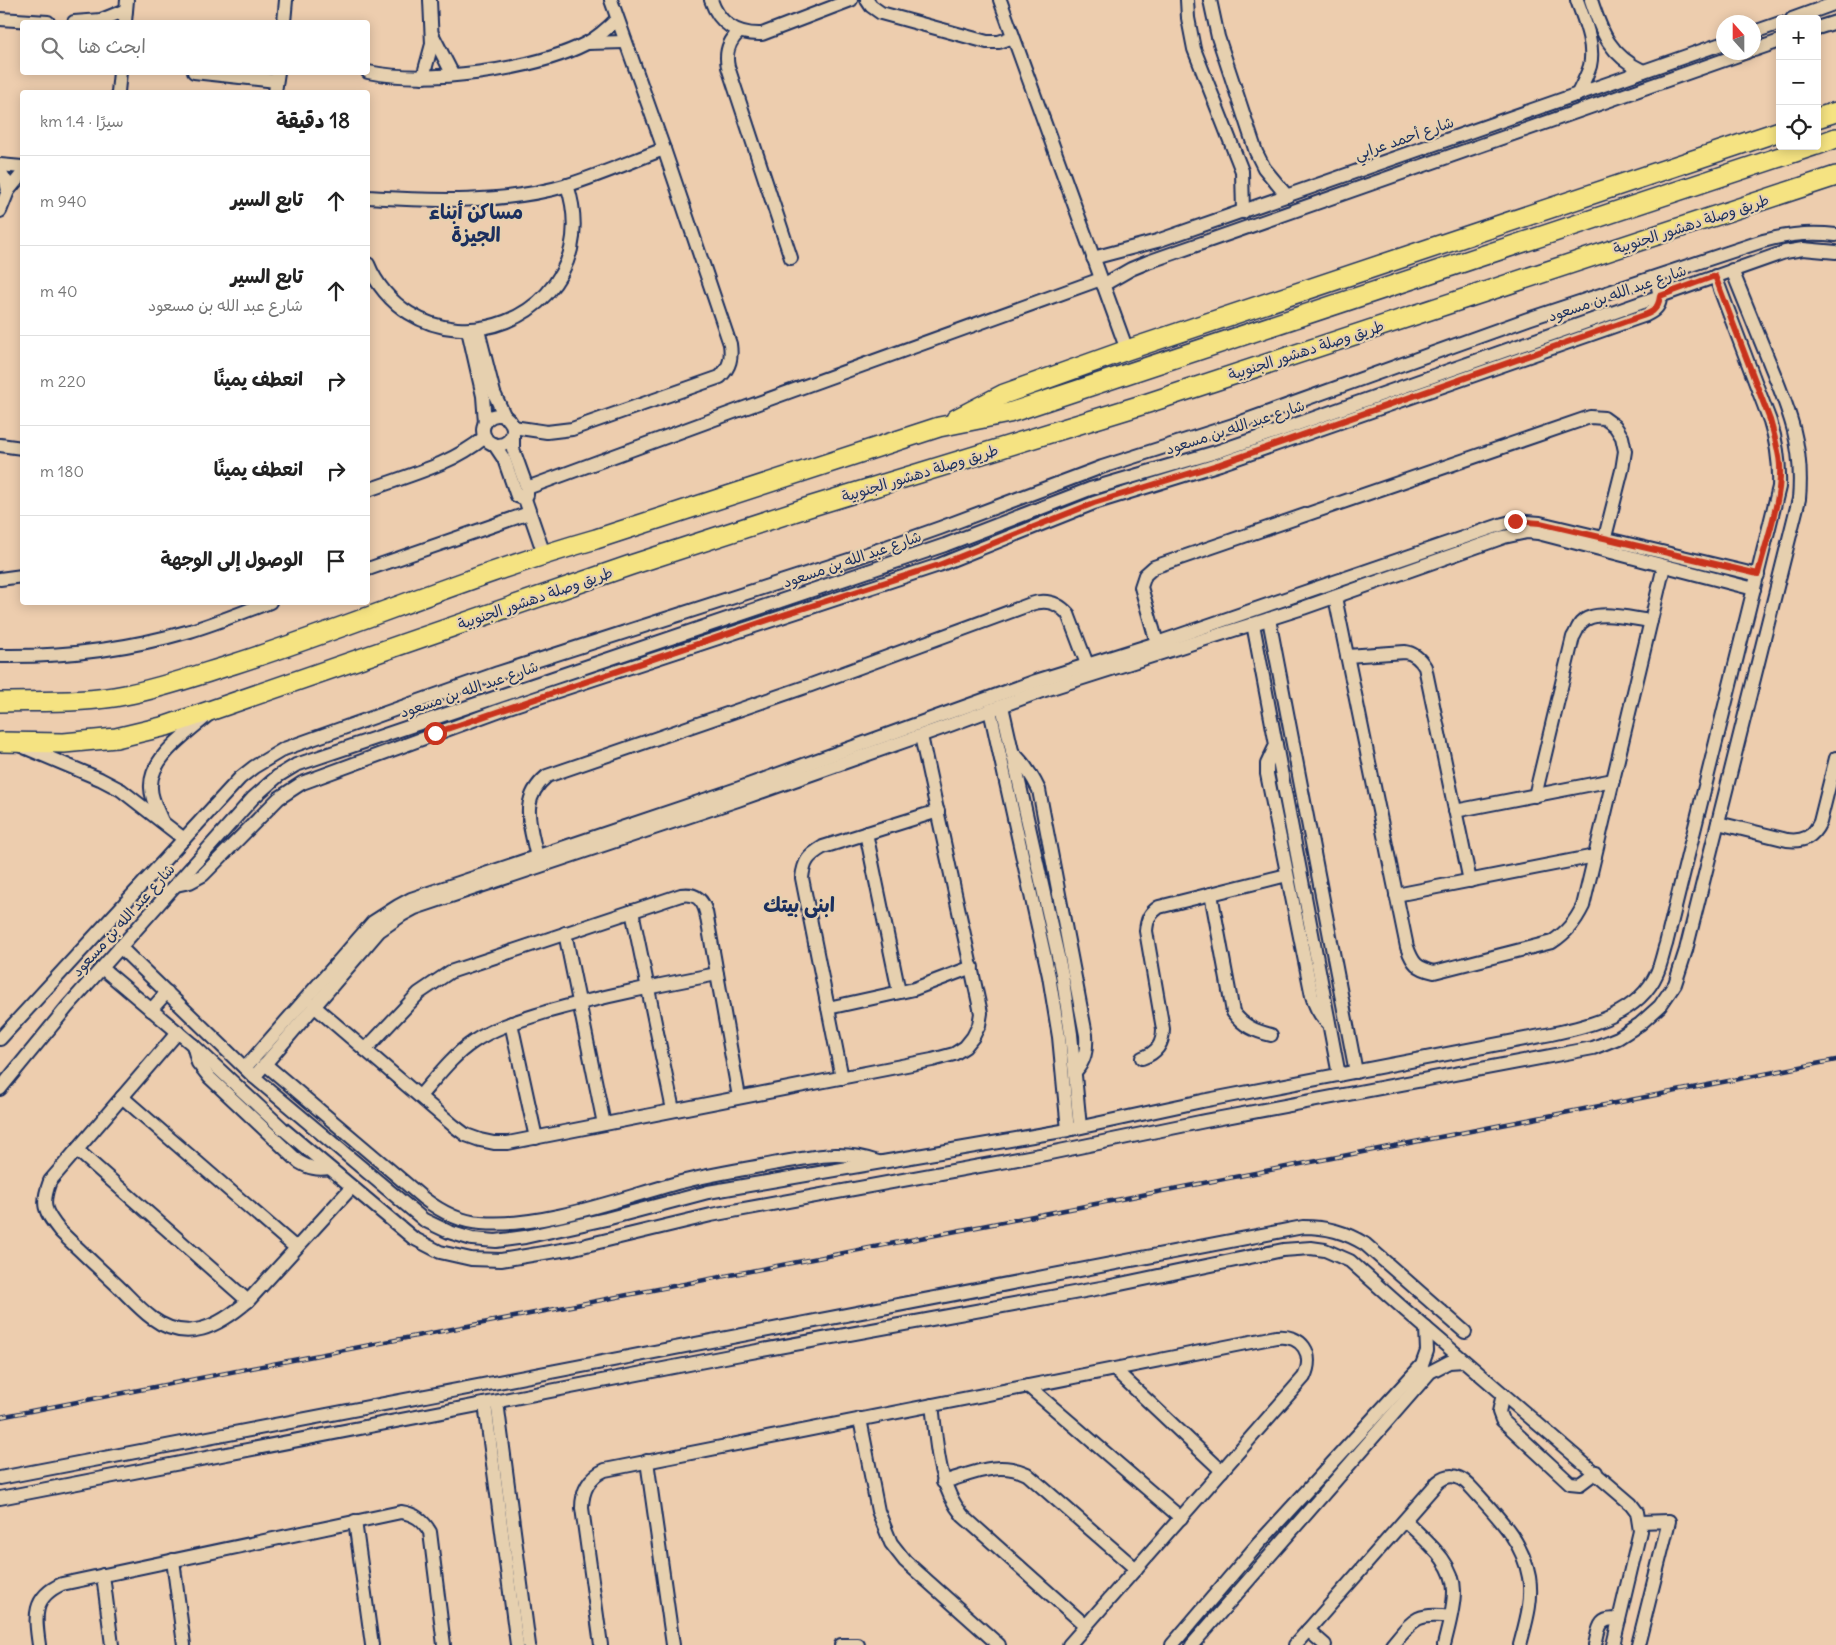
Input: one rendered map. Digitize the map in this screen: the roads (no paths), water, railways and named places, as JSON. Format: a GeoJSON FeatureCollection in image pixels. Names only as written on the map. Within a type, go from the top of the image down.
{"type":"FeatureCollection","features":[{"type":"Feature","properties":{"kind":"highway"},"geometry":{"type":"LineString","coordinates":[[1821,117],[1836,112]]}},
{"type":"Feature","properties":{"kind":"highway"},"geometry":{"type":"LineString","coordinates":[[939,427],[1004,394],[1127,350],[1776,132]]}},
{"type":"Feature","properties":{"kind":"highway"},"geometry":{"type":"LineString","coordinates":[[1821,144],[1836,138]]}},
{"type":"Feature","properties":{"kind":"highway"},"geometry":{"type":"LineString","coordinates":[[0,702],[124,696],[175,683],[279,650],[544,554],[606,536],[939,427],[1009,413],[1801,150]]}},
{"type":"Feature","properties":{"kind":"highway","name":"طريق وصلة دهشور الجنوبية"},"geometry":{"type":"LineString","coordinates":[[6,742],[64,743],[116,738],[166,726],[631,565],[812,506],[1148,403],[1836,176]]}},
{"type":"Feature","properties":{"kind":"street"},"geometry":{"type":"LineString","coordinates":[[284,20],[286,0]]}},
{"type":"Feature","properties":{"kind":"street"},"geometry":{"type":"LineString","coordinates":[[423,77],[430,53],[432,34],[430,0]]}},
{"type":"Feature","properties":{"kind":"street"},"geometry":{"type":"LineString","coordinates":[[485,423],[496,415],[510,426],[548,432],[585,425],[720,377],[727,370],[730,362],[730,344],[664,149],[610,0]]}},
{"type":"Feature","properties":{"kind":"street"},"geometry":{"type":"LineString","coordinates":[[711,0],[720,19],[728,26],[739,32],[750,34],[762,34],[850,0]]}},
{"type":"Feature","properties":{"kind":"street"},"geometry":{"type":"LineString","coordinates":[[867,0],[871,6],[881,13],[987,42],[999,42],[1013,37]]}},
{"type":"Feature","properties":{"kind":"street"},"geometry":{"type":"LineString","coordinates":[[1000,0],[1127,350]]}},
{"type":"Feature","properties":{"kind":"street"},"geometry":{"type":"LineString","coordinates":[[1187,0],[1188,18],[1194,49],[1242,171],[1242,212]]}},
{"type":"Feature","properties":{"kind":"street"},"geometry":{"type":"LineString","coordinates":[[1210,0],[1218,37],[1256,152],[1264,168],[1287,196]]}},
{"type":"Feature","properties":{"kind":"street"},"geometry":{"type":"LineString","coordinates":[[1577,0],[1588,33],[1591,54],[1588,73],[1577,95]]}},
{"type":"Feature","properties":{"kind":"street"},"geometry":{"type":"LineString","coordinates":[[1591,0],[1599,26],[1607,41],[1626,61],[1643,71]]}},
{"type":"Feature","properties":{"kind":"street"},"geometry":{"type":"LineString","coordinates":[[1803,15],[1836,3]]}},
{"type":"Feature","properties":{"kind":"street"},"geometry":{"type":"LineString","coordinates":[[100,20],[126,11]]}},
{"type":"Feature","properties":{"kind":"street"},"geometry":{"type":"LineString","coordinates":[[0,19],[20,20]]}},
{"type":"Feature","properties":{"kind":"street"},"geometry":{"type":"LineString","coordinates":[[370,72],[393,76],[423,77],[453,75],[519,65],[553,56],[587,43],[617,19]]}},
{"type":"Feature","properties":{"kind":"street"},"geometry":{"type":"LineString","coordinates":[[1821,27],[1836,22]]}},
{"type":"Feature","properties":{"kind":"street"},"geometry":{"type":"LineString","coordinates":[[1761,30],[1776,24]]}},
{"type":"Feature","properties":{"kind":"street"},"geometry":{"type":"LineString","coordinates":[[739,32],[730,42],[726,61],[791,258]]}},
{"type":"Feature","properties":{"kind":"street"},"geometry":{"type":"LineString","coordinates":[[432,34],[453,75]]}},
{"type":"Feature","properties":{"kind":"street"},"geometry":{"type":"LineString","coordinates":[[587,43],[625,42]]}},
{"type":"Feature","properties":{"kind":"street"},"geometry":{"type":"LineString","coordinates":[[1761,48],[1776,42]]}},
{"type":"Feature","properties":{"kind":"street","name":"شارع أحمد عرابي"},"geometry":{"type":"LineString","coordinates":[[1093,258],[1144,246],[1716,46]]}},
{"type":"Feature","properties":{"kind":"street"},"geometry":{"type":"LineString","coordinates":[[473,330],[483,396],[484,432],[504,459],[517,496],[738,410],[1102,282],[1139,265],[1724,60]]}},
{"type":"Feature","properties":{"kind":"street"},"geometry":{"type":"LineString","coordinates":[[118,90],[120,75]]}},
{"type":"Feature","properties":{"kind":"street"},"geometry":{"type":"LineString","coordinates":[[219,75],[276,82]]}},
{"type":"Feature","properties":{"kind":"street"},"geometry":{"type":"LineString","coordinates":[[370,197],[409,200],[503,197],[567,185],[664,149]]}},
{"type":"Feature","properties":{"kind":"street"},"geometry":{"type":"LineString","coordinates":[[0,165],[20,167]]}},
{"type":"Feature","properties":{"kind":"street"},"geometry":{"type":"LineString","coordinates":[[1364,170],[1369,184]]}},
{"type":"Feature","properties":{"kind":"street"},"geometry":{"type":"LineString","coordinates":[[0,171],[6,181],[8,191]]}},
{"type":"Feature","properties":{"kind":"street"},"geometry":{"type":"LineString","coordinates":[[0,211],[8,191],[20,176]]}},
{"type":"Feature","properties":{"kind":"street"},"geometry":{"type":"LineString","coordinates":[[370,268],[377,282],[388,296],[401,308],[428,323],[454,330],[473,330],[508,322],[522,315],[545,296],[561,274],[571,250],[574,225],[574,211],[567,185]]}},
{"type":"Feature","properties":{"kind":"street","name":"شارع عبد الله بن مسعود"},"geometry":{"type":"LineString","coordinates":[[0,1038],[240,778],[269,757],[284,749],[498,673],[867,554],[1102,467],[1233,425],[1528,319],[1763,240],[1782,236],[1819,233],[1836,235]]}},
{"type":"Feature","properties":{"kind":"street","name":"شارع عبد الله بن مسعود"},"geometry":{"type":"LineString","coordinates":[[0,1089],[68,1006],[253,798],[278,776],[308,760],[880,567],[1090,489],[1316,424],[1423,379],[1785,252],[1803,249],[1836,252]]}},
{"type":"Feature","properties":{"kind":"street"},"geometry":{"type":"LineString","coordinates":[[102,968],[193,1044],[282,1128],[413,1238],[440,1252],[471,1259],[501,1260],[574,1248],[710,1215],[1013,1160],[1205,1121],[1592,1048],[1625,1034],[1640,1024],[1660,1006],[1675,984],[1686,950],[1799,498],[1800,459],[1797,438],[1790,414],[1732,270]]}},
{"type":"Feature","properties":{"kind":"street"},"geometry":{"type":"LineString","coordinates":[[120,947],[249,1072],[424,1220],[449,1232],[472,1238],[496,1240],[525,1237],[606,1219],[708,1192],[1074,1128],[1586,1026],[1627,1008],[1644,992],[1656,974],[1666,944],[1779,487],[1780,465],[1777,444],[1770,420],[1715,276]]}},
{"type":"Feature","properties":{"kind":"street"},"geometry":{"type":"LineString","coordinates":[[176,885],[190,882],[203,875],[279,798],[290,789],[302,783],[368,757],[479,718],[786,614],[939,565],[1094,503],[1220,464],[1316,424],[1428,391],[1646,315],[1654,311],[1659,304],[1660,296],[1654,278]]}},
{"type":"Feature","properties":{"kind":"street"},"geometry":{"type":"LineString","coordinates":[[1528,319],[1535,339]]}},
{"type":"Feature","properties":{"kind":"street"},"geometry":{"type":"LineString","coordinates":[[473,330],[494,393],[510,426],[513,448],[530,513],[544,554]]}},
{"type":"Feature","properties":{"kind":"street"},"geometry":{"type":"LineString","coordinates":[[1423,379],[1428,391]]}},
{"type":"Feature","properties":{"kind":"street"},"geometry":{"type":"LineString","coordinates":[[1770,420],[1790,414]]}},
{"type":"Feature","properties":{"kind":"street"},"geometry":{"type":"LineString","coordinates":[[1157,642],[1141,586],[1145,575],[1154,567],[1590,417],[1604,418],[1615,426],[1622,437],[1625,451],[1604,544]]}},
{"type":"Feature","properties":{"kind":"street"},"geometry":{"type":"LineString","coordinates":[[370,489],[448,461],[490,440],[503,444],[510,438],[510,426]]}},
{"type":"Feature","properties":{"kind":"street"},"geometry":{"type":"LineString","coordinates":[[0,446],[20,448]]}},
{"type":"Feature","properties":{"kind":"street"},"geometry":{"type":"LineString","coordinates":[[1216,452],[1220,464]]}},
{"type":"Feature","properties":{"kind":"street"},"geometry":{"type":"LineString","coordinates":[[1090,489],[1094,503]]}},
{"type":"Feature","properties":{"kind":"street"},"geometry":{"type":"LineString","coordinates":[[370,568],[530,513]]}},
{"type":"Feature","properties":{"kind":"street"},"geometry":{"type":"LineString","coordinates":[[486,880],[537,858],[628,832],[737,789],[940,722],[996,708],[1039,692],[1157,642],[1515,521],[1540,523],[1664,566],[1754,589]]}},
{"type":"Feature","properties":{"kind":"street"},"geometry":{"type":"LineString","coordinates":[[249,1072],[265,1064],[314,1006],[359,946],[373,922],[411,899],[486,880],[921,736],[940,722],[1036,680],[1090,670],[1253,624],[1516,533],[1538,533],[1604,544],[1758,574]]}},
{"type":"Feature","properties":{"kind":"street"},"geometry":{"type":"LineString","coordinates":[[1335,597],[1396,895],[1412,960],[1421,969],[1434,972],[1552,942],[1565,933],[1576,921],[1582,906],[1595,856],[1664,566]]}},
{"type":"Feature","properties":{"kind":"street"},"geometry":{"type":"LineString","coordinates":[[880,567],[885,583]]}},
{"type":"Feature","properties":{"kind":"street"},"geometry":{"type":"LineString","coordinates":[[0,579],[20,576]]}},
{"type":"Feature","properties":{"kind":"street"},"geometry":{"type":"LineString","coordinates":[[1299,594],[1303,608]]}},
{"type":"Feature","properties":{"kind":"street"},"geometry":{"type":"LineString","coordinates":[[781,601],[786,614]]}},
{"type":"Feature","properties":{"kind":"street"},"geometry":{"type":"LineString","coordinates":[[537,858],[528,810],[530,797],[536,785],[547,776],[820,682],[1030,604],[1048,601],[1063,608],[1072,622],[1090,670]]}},
{"type":"Feature","properties":{"kind":"street"},"geometry":{"type":"LineString","coordinates":[[0,656],[80,653],[134,645],[191,630],[262,605]]}},
{"type":"Feature","properties":{"kind":"street"},"geometry":{"type":"LineString","coordinates":[[1535,796],[1573,637],[1580,623],[1594,615],[1610,615],[1651,622]]}},
{"type":"Feature","properties":{"kind":"street"},"geometry":{"type":"LineString","coordinates":[[1269,619],[1356,1072]]}},
{"type":"Feature","properties":{"kind":"street"},"geometry":{"type":"LineString","coordinates":[[1253,624],[1339,1075]]}},
{"type":"Feature","properties":{"kind":"street"},"geometry":{"type":"LineString","coordinates":[[683,633],[688,647]]}},
{"type":"Feature","properties":{"kind":"street"},"geometry":{"type":"LineString","coordinates":[[1347,656],[1405,652],[1411,653],[1425,667],[1470,881]]}},
{"type":"Feature","properties":{"kind":"street"},"geometry":{"type":"LineString","coordinates":[[412,703],[418,723]]}},
{"type":"Feature","properties":{"kind":"street"},"geometry":{"type":"LineString","coordinates":[[473,704],[479,718]]}},
{"type":"Feature","properties":{"kind":"street"},"geometry":{"type":"LineString","coordinates":[[163,823],[151,795],[151,781],[156,766],[166,754],[215,708]]}},
{"type":"Feature","properties":{"kind":"street"},"geometry":{"type":"LineString","coordinates":[[996,708],[1012,752],[1062,974],[1075,1072],[1074,1128]]}},
{"type":"Feature","properties":{"kind":"street"},"geometry":{"type":"LineString","coordinates":[[996,708],[1049,976],[1074,1128]]}},
{"type":"Feature","properties":{"kind":"street"},"geometry":{"type":"LineString","coordinates":[[1722,718],[1742,723]]}},
{"type":"Feature","properties":{"kind":"street"},"geometry":{"type":"LineString","coordinates":[[314,1006],[466,1135],[494,1143],[508,1143],[536,1138],[932,1060],[954,1054],[965,1047],[973,1037],[979,1025],[981,1013],[921,736]]}},
{"type":"Feature","properties":{"kind":"street"},"geometry":{"type":"LineString","coordinates":[[6,742],[104,781],[121,790],[184,839]]}},
{"type":"Feature","properties":{"kind":"street"},"geometry":{"type":"LineString","coordinates":[[1276,745],[1267,764],[1267,774],[1315,1007],[1329,1024]]}},
{"type":"Feature","properties":{"kind":"street"},"geometry":{"type":"LineString","coordinates":[[1012,752],[1024,763],[1033,776],[1039,790],[1086,1035],[1086,1054],[1080,1067],[1075,1072]]}},
{"type":"Feature","properties":{"kind":"street"},"geometry":{"type":"LineString","coordinates":[[1718,823],[1787,840],[1798,841],[1808,838],[1820,822],[1836,758]]}},
{"type":"Feature","properties":{"kind":"street"},"geometry":{"type":"LineString","coordinates":[[1455,811],[1613,780]]}},
{"type":"Feature","properties":{"kind":"street"},"geometry":{"type":"LineString","coordinates":[[842,1078],[802,878],[804,865],[811,854],[823,847],[938,811]]}},
{"type":"Feature","properties":{"kind":"street"},"geometry":{"type":"LineString","coordinates":[[866,833],[899,992]]}},
{"type":"Feature","properties":{"kind":"street"},"geometry":{"type":"LineString","coordinates":[[1396,895],[1595,856]]}},
{"type":"Feature","properties":{"kind":"street"},"geometry":{"type":"LineString","coordinates":[[1142,1058],[1152,1055],[1159,1048],[1163,1039],[1163,1029],[1146,931],[1147,921],[1152,912],[1160,907],[1287,875]]}},
{"type":"Feature","properties":{"kind":"street"},"geometry":{"type":"LineString","coordinates":[[365,1050],[419,993],[450,972],[681,895],[690,894],[698,897],[704,903],[739,1097]]}},
{"type":"Feature","properties":{"kind":"street"},"geometry":{"type":"LineString","coordinates":[[1211,894],[1233,1012],[1240,1022],[1250,1028],[1271,1035]]}},
{"type":"Feature","properties":{"kind":"street"},"geometry":{"type":"LineString","coordinates":[[632,911],[672,1110]]}},
{"type":"Feature","properties":{"kind":"street"},"geometry":{"type":"LineString","coordinates":[[565,934],[604,1124]]}},
{"type":"Feature","properties":{"kind":"street"},"geometry":{"type":"LineString","coordinates":[[249,1072],[359,946]]}},
{"type":"Feature","properties":{"kind":"street"},"geometry":{"type":"LineString","coordinates":[[828,1008],[899,992],[930,983],[972,967]]}},
{"type":"Feature","properties":{"kind":"street"},"geometry":{"type":"LineString","coordinates":[[420,1096],[471,1043],[490,1031],[580,1003],[717,974]]}},
{"type":"Feature","properties":{"kind":"street"},"geometry":{"type":"LineString","coordinates":[[151,1010],[167,992]]}},
{"type":"Feature","properties":{"kind":"street"},"geometry":{"type":"LineString","coordinates":[[511,1023],[536,1138]]}},
{"type":"Feature","properties":{"kind":"street"},"geometry":{"type":"LineString","coordinates":[[178,1032],[50,1181],[43,1199],[48,1217],[60,1231],[152,1318],[171,1328],[192,1331],[213,1326],[234,1313],[248,1301],[352,1187]]}},
{"type":"Feature","properties":{"kind":"street"},"geometry":{"type":"LineString","coordinates":[[193,1044],[198,1063],[210,1078],[299,1162],[313,1169],[329,1168]]}},
{"type":"Feature","properties":{"kind":"street"},"geometry":{"type":"LineString","coordinates":[[1482,1048],[1486,1069]]}},
{"type":"Feature","properties":{"kind":"street"},"geometry":{"type":"LineString","coordinates":[[265,1064],[396,1177],[440,1211],[459,1219],[480,1223],[522,1222],[564,1214],[705,1176],[842,1154],[862,1156],[881,1162]]}},
{"type":"Feature","properties":{"kind":"street"},"geometry":{"type":"LineString","coordinates":[[122,1097],[296,1248]]}},
{"type":"Feature","properties":{"kind":"street"},"geometry":{"type":"LineString","coordinates":[[1202,1101],[1205,1121]]}},
{"type":"Feature","properties":{"kind":"street"},"geometry":{"type":"LineString","coordinates":[[315,1156],[329,1140]]}},
{"type":"Feature","properties":{"kind":"street"},"geometry":{"type":"LineString","coordinates":[[1010,1140],[1013,1160]]}},
{"type":"Feature","properties":{"kind":"street"},"geometry":{"type":"LineString","coordinates":[[77,1150],[248,1301]]}},
{"type":"Feature","properties":{"kind":"street"},"geometry":{"type":"LineString","coordinates":[[705,1176],[708,1192]]}},
{"type":"Feature","properties":{"kind":"street"},"geometry":{"type":"LineString","coordinates":[[387,1189],[396,1177]]}},
{"type":"Feature","properties":{"kind":"street"},"geometry":{"type":"LineString","coordinates":[[602,1204],[606,1219]]}},
{"type":"Feature","properties":{"kind":"street"},"geometry":{"type":"LineString","coordinates":[[522,1222],[525,1237]]}},
{"type":"Feature","properties":{"kind":"street"},"geometry":{"type":"LineString","coordinates":[[0,1478],[1287,1230],[1319,1227],[1343,1232],[1365,1244],[1465,1332]]}},
{"type":"Feature","properties":{"kind":"street"},"geometry":{"type":"LineString","coordinates":[[0,1498],[872,1329],[1113,1285],[1283,1250],[1311,1248],[1331,1252],[1350,1260],[1405,1310],[1631,1504],[1637,1512],[1640,1522],[1639,1539],[1613,1645]]}},
{"type":"Feature","properties":{"kind":"street"},"geometry":{"type":"LineString","coordinates":[[1110,1265],[1113,1285]]}},
{"type":"Feature","properties":{"kind":"street"},"geometry":{"type":"LineString","coordinates":[[1012,1283],[1016,1303]]}},
{"type":"Feature","properties":{"kind":"street"},"geometry":{"type":"LineString","coordinates":[[1405,1310],[1420,1293]]}},
{"type":"Feature","properties":{"kind":"street"},"geometry":{"type":"LineString","coordinates":[[869,1311],[872,1329]]}},
{"type":"Feature","properties":{"kind":"street"},"geometry":{"type":"LineString","coordinates":[[1192,1645],[1426,1368],[1426,1328]]}},
{"type":"Feature","properties":{"kind":"street"},"geometry":{"type":"LineString","coordinates":[[601,1645],[582,1500],[588,1485],[598,1473],[647,1461],[1276,1337],[1284,1336],[1299,1342],[1304,1347],[1309,1362],[1304,1377],[1069,1645]]}},
{"type":"Feature","properties":{"kind":"street"},"geometry":{"type":"LineString","coordinates":[[696,1343],[700,1362]]}},
{"type":"Feature","properties":{"kind":"street"},"geometry":{"type":"LineString","coordinates":[[1172,1645],[1251,1553],[1426,1368],[1464,1360]]}},
{"type":"Feature","properties":{"kind":"street"},"geometry":{"type":"LineString","coordinates":[[1114,1369],[1222,1471]]}},
{"type":"Feature","properties":{"kind":"street"},"geometry":{"type":"LineString","coordinates":[[1028,1386],[1181,1518]]}},
{"type":"Feature","properties":{"kind":"street"},"geometry":{"type":"LineString","coordinates":[[1503,1394],[1499,1412],[1502,1420],[1570,1483],[1580,1484],[1596,1472]]}},
{"type":"Feature","properties":{"kind":"street"},"geometry":{"type":"LineString","coordinates":[[491,1403],[529,1645]]}},
{"type":"Feature","properties":{"kind":"street"},"geometry":{"type":"LineString","coordinates":[[932,1405],[943,1482],[951,1500],[963,1516],[1086,1626]]}},
{"type":"Feature","properties":{"kind":"street"},"geometry":{"type":"LineString","coordinates":[[860,1419],[878,1512],[891,1543],[905,1561],[1000,1645]]}},
{"type":"Feature","properties":{"kind":"street"},"geometry":{"type":"LineString","coordinates":[[214,1436],[217,1455]]}},
{"type":"Feature","properties":{"kind":"street"},"geometry":{"type":"LineString","coordinates":[[496,1439],[517,1645]]}},
{"type":"Feature","properties":{"kind":"street"},"geometry":{"type":"LineString","coordinates":[[647,1461],[673,1645]]}},
{"type":"Feature","properties":{"kind":"street"},"geometry":{"type":"LineString","coordinates":[[943,1482],[1000,1467],[1018,1470],[1027,1474],[1136,1569]]}},
{"type":"Feature","properties":{"kind":"street"},"geometry":{"type":"LineString","coordinates":[[1295,1645],[1438,1482],[1448,1476],[1454,1476],[1464,1480],[1501,1520],[1519,1546],[1529,1576],[1530,1592],[1529,1608],[1520,1645]]}},
{"type":"Feature","properties":{"kind":"street"},"geometry":{"type":"LineString","coordinates":[[39,1645],[36,1614],[39,1604],[52,1588],[62,1584],[400,1512],[410,1513],[418,1517],[430,1532],[444,1645]]}},
{"type":"Feature","properties":{"kind":"street"},"geometry":{"type":"LineString","coordinates":[[1405,1520],[1445,1561],[1452,1576],[1455,1594],[1444,1645]]}},
{"type":"Feature","properties":{"kind":"street"},"geometry":{"type":"LineString","coordinates":[[354,1521],[372,1645]]}},
{"type":"Feature","properties":{"kind":"street"},"geometry":{"type":"LineString","coordinates":[[1638,1645],[1669,1521],[1640,1522]]}},
{"type":"Feature","properties":{"kind":"street"},"geometry":{"type":"LineString","coordinates":[[1251,1553],[1262,1563]]}},
{"type":"Feature","properties":{"kind":"street"},"geometry":{"type":"LineString","coordinates":[[173,1560],[184,1645]]}},
{"type":"Feature","properties":{"kind":"street"},"geometry":{"type":"LineString","coordinates":[[103,1575],[112,1645]]}},
{"type":"Feature","properties":{"kind":"street"},"geometry":{"type":"LineString","coordinates":[[1392,1645],[1411,1622],[1418,1618],[1432,1615],[1450,1617]]}},
{"type":"Feature","properties":{"kind":"street"},"geometry":{"type":"LineString","coordinates":[[1595,1645],[1600,1627],[1604,1621],[1610,1618],[1619,1620]]}},
{"type":"Feature","properties":{"kind":"street"},"geometry":{"type":"LineString","coordinates":[[1308,1630],[1325,1645]]}},
{"type":"Feature","properties":{"kind":"street"},"geometry":{"type":"LineString","coordinates":[[841,1645],[858,1645]]}},
{"type":"Feature","properties":{"kind":"railway"},"geometry":{"type":"LineString","coordinates":[[0,1417],[1836,1060]]}},
{"type":"Feature","properties":{"kind":"district","name":"مساكن أبناء الجيزة"},"geometry":{"type":"Point","coordinates":[476,222]}},
{"type":"Feature","properties":{"kind":"district","name":"ابنى بيتك"},"geometry":{"type":"Point","coordinates":[799,904]}}]}
